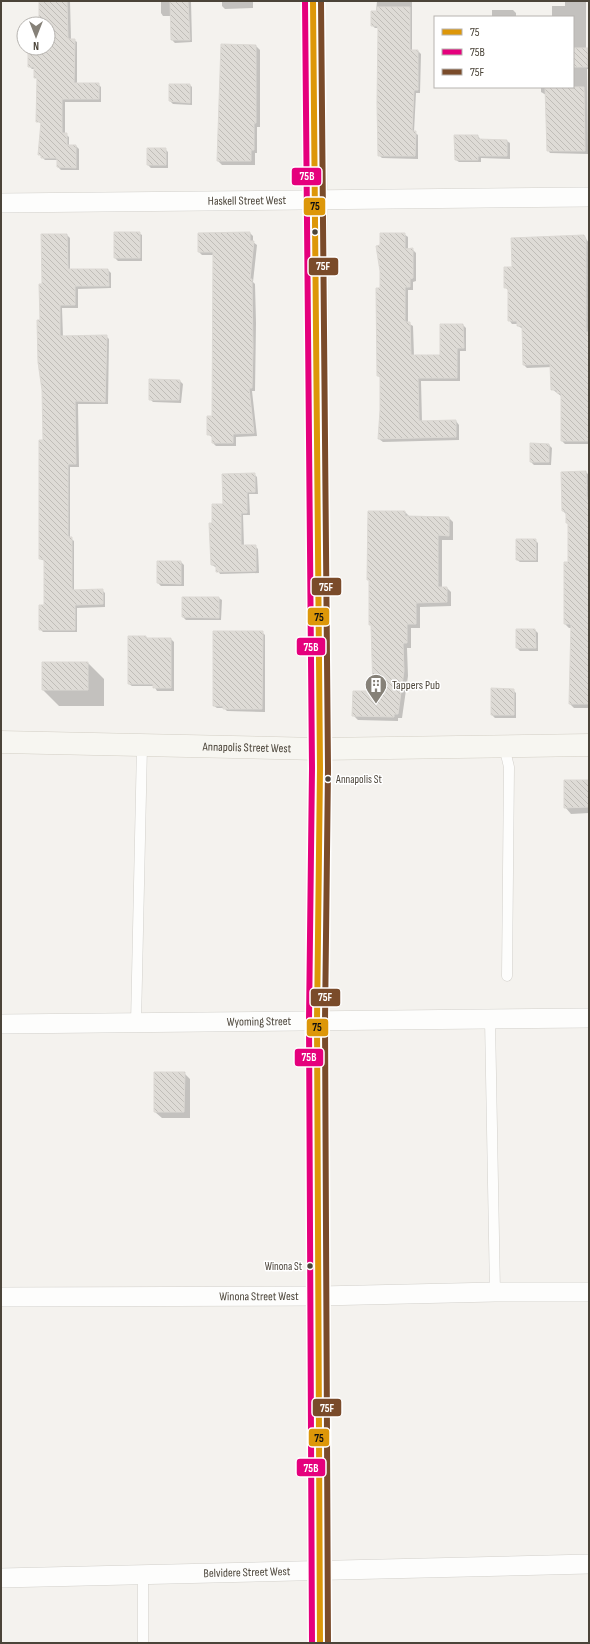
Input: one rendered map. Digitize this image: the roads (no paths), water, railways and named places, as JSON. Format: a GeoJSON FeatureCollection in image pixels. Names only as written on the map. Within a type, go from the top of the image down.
{"type":"FeatureCollection","features":[{"type":"Feature","properties":{"kind":"street"},"geometry":{"type":"LineString","coordinates":[[313,1],[320,749],[317,1021],[320,1296],[320,1643]]}},
{"type":"Feature","properties":{"kind":"street","name":"Haskell Street West"},"geometry":{"type":"LineString","coordinates":[[1,203],[589,197]]}},
{"type":"Feature","properties":{"kind":"street","name":"Annapolis Street West"},"geometry":{"type":"LineString","coordinates":[[1,742],[320,749],[589,745]]}},
{"type":"Feature","properties":{"kind":"street","name":"Wyoming Street"},"geometry":{"type":"LineString","coordinates":[[1,1024],[589,1018]]}},
{"type":"Feature","properties":{"kind":"street","name":"Winona Street West"},"geometry":{"type":"LineString","coordinates":[[1,1297],[320,1296],[496,1292],[589,1292]]}},
{"type":"Feature","properties":{"kind":"street","name":"Belvidere Street West"},"geometry":{"type":"LineString","coordinates":[[1,1578],[589,1564]]}},
{"type":"Feature","properties":{"kind":"lane"},"geometry":{"type":"LineString","coordinates":[[136,1023],[142,746]]}},
{"type":"Feature","properties":{"kind":"lane"},"geometry":{"type":"LineString","coordinates":[[504,746],[509,767],[508,976]]}},
{"type":"Feature","properties":{"kind":"lane"},"geometry":{"type":"LineString","coordinates":[[490,1020],[496,1292]]}},
{"type":"Feature","properties":{"kind":"lane"},"geometry":{"type":"LineString","coordinates":[[143,1575],[143,1643]]}},
{"type":"Feature","properties":{"kind":"place","name":"Tappers Pub"},"geometry":{"type":"Point","coordinates":[376,704]}},
{"type":"Feature","properties":{"kind":"place","name":"Annapolis St"},"geometry":{"type":"Point","coordinates":[328,779]}},
{"type":"Feature","properties":{"kind":"place","name":"Winona St"},"geometry":{"type":"Point","coordinates":[310,1266]}}]}
